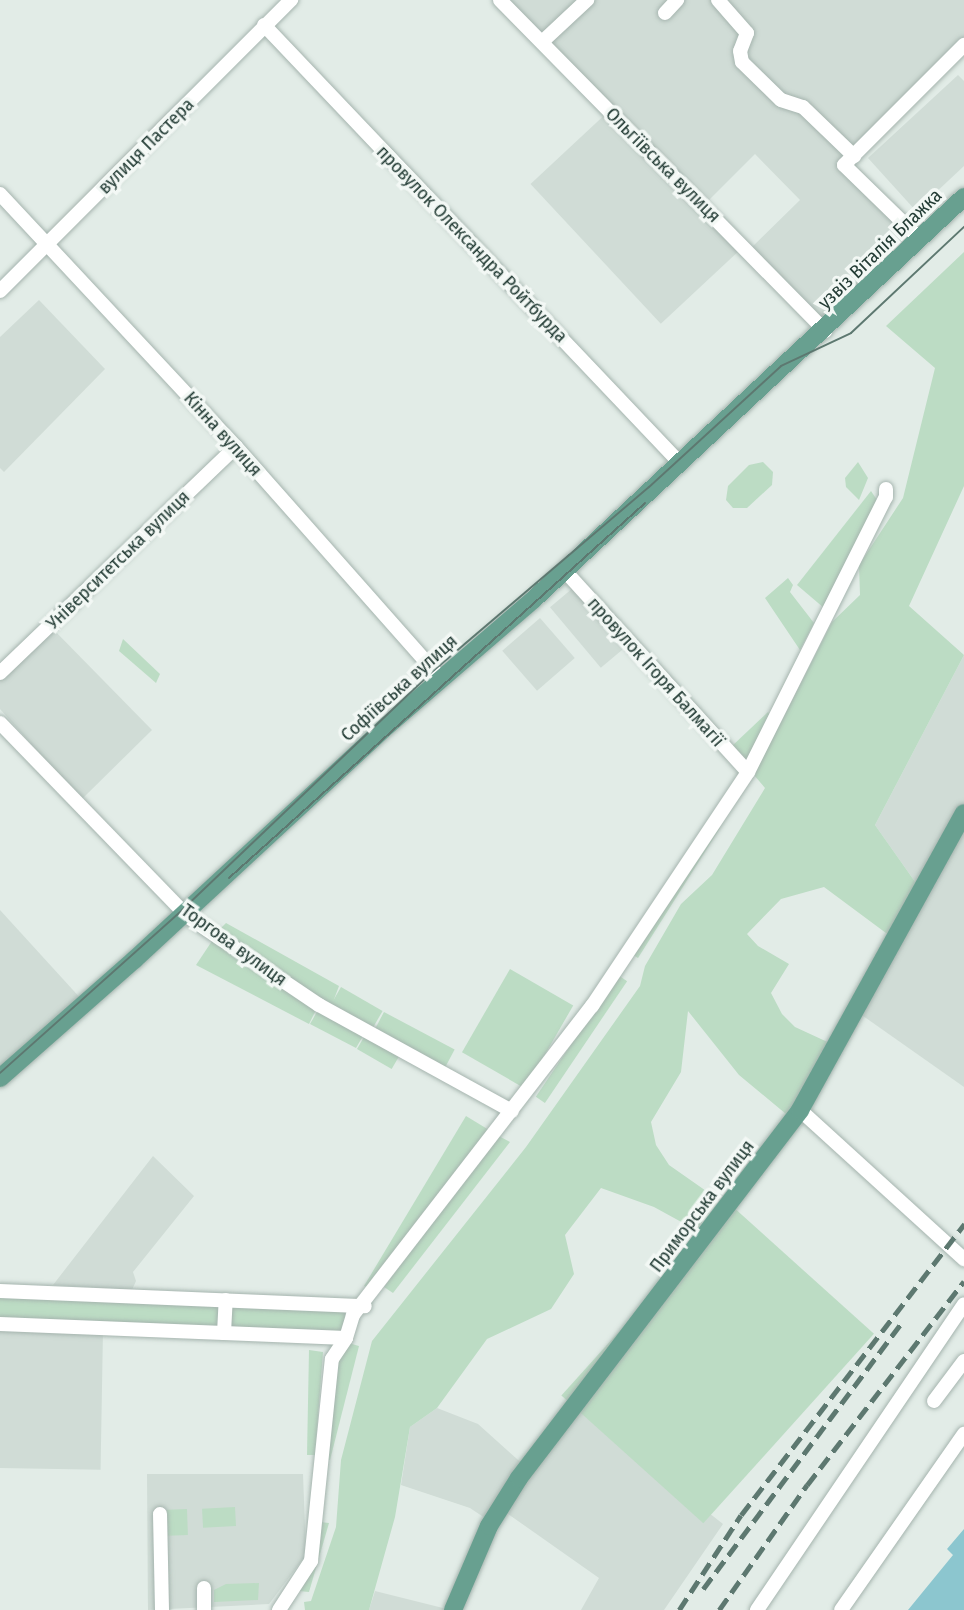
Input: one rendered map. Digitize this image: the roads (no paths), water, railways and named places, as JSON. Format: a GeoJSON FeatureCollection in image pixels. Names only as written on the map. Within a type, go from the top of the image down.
{"type":"FeatureCollection","features":[{"type":"Feature","properties":{"kind":"main road","name":"узвіз Віталія Блажка"},"geometry":{"type":"LineString","coordinates":[[825,331],[964,197]]}},
{"type":"Feature","properties":{"kind":"main road","name":"Софіївська вулиця"},"geometry":{"type":"LineString","coordinates":[[0,1078],[186,914],[825,331]]}},
{"type":"Feature","properties":{"kind":"main road","name":"Приморська вулиця"},"geometry":{"type":"LineString","coordinates":[[453,1610],[489,1526],[519,1478],[800,1110],[964,813]]}},
{"type":"Feature","properties":{"kind":"street","name":"вулиця Пастера"},"geometry":{"type":"LineString","coordinates":[[0,291],[291,0]]}},
{"type":"Feature","properties":{"kind":"street","name":"Ольгіївська вулиця"},"geometry":{"type":"LineString","coordinates":[[500,0],[825,331]]}},
{"type":"Feature","properties":{"kind":"street"},"geometry":{"type":"LineString","coordinates":[[541,42],[587,0]]}},
{"type":"Feature","properties":{"kind":"street"},"geometry":{"type":"LineString","coordinates":[[665,13],[677,0]]}},
{"type":"Feature","properties":{"kind":"street"},"geometry":{"type":"LineString","coordinates":[[718,0],[747,33],[740,51],[742,62],[782,100],[803,107],[854,156]]}},
{"type":"Feature","properties":{"kind":"street","name":"провулок Олександра Ройтбурда"},"geometry":{"type":"LineString","coordinates":[[264,25],[680,463]]}},
{"type":"Feature","properties":{"kind":"street"},"geometry":{"type":"LineString","coordinates":[[920,239],[845,165],[964,45]]}},
{"type":"Feature","properties":{"kind":"street","name":"Кінна вулиця"},"geometry":{"type":"LineString","coordinates":[[0,194],[236,447],[441,679]]}},
{"type":"Feature","properties":{"kind":"street","name":"Університетська вулиця"},"geometry":{"type":"LineString","coordinates":[[0,673],[236,447]]}},
{"type":"Feature","properties":{"kind":"street"},"geometry":{"type":"LineString","coordinates":[[279,1610],[311,1561],[332,1359],[346,1338],[353,1315],[365,1306],[592,1006],[748,772],[886,498],[886,489]]}},
{"type":"Feature","properties":{"kind":"street","name":"провулок Ігоря Балмагії"},"geometry":{"type":"LineString","coordinates":[[564,570],[748,772]]}},
{"type":"Feature","properties":{"kind":"street","name":"Торгова вулиця"},"geometry":{"type":"LineString","coordinates":[[0,723],[186,914],[319,1005],[512,1111]]}},
{"type":"Feature","properties":{"kind":"street"},"geometry":{"type":"LineString","coordinates":[[800,1110],[964,1259]]}},
{"type":"Feature","properties":{"kind":"street"},"geometry":{"type":"LineString","coordinates":[[0,1291],[365,1306]]}},
{"type":"Feature","properties":{"kind":"street"},"geometry":{"type":"LineString","coordinates":[[224,1333],[226,1300]]}},
{"type":"Feature","properties":{"kind":"street"},"geometry":{"type":"LineString","coordinates":[[757,1610],[964,1304]]}},
{"type":"Feature","properties":{"kind":"street"},"geometry":{"type":"LineString","coordinates":[[0,1324],[346,1338]]}},
{"type":"Feature","properties":{"kind":"street"},"geometry":{"type":"LineString","coordinates":[[934,1401],[964,1361]]}},
{"type":"Feature","properties":{"kind":"street"},"geometry":{"type":"LineString","coordinates":[[841,1610],[964,1434]]}},
{"type":"Feature","properties":{"kind":"street"},"geometry":{"type":"LineString","coordinates":[[160,1514],[162,1610]]}},
{"type":"Feature","properties":{"kind":"street"},"geometry":{"type":"LineString","coordinates":[[204,1588],[204,1610]]}},
{"type":"Feature","properties":{"kind":"water"},"geometry":{"type":"Polygon","coordinates":[[[964,1529],[964,1610],[908,1610],[953,1555],[947,1549],[964,1529]]]}},
{"type":"Feature","properties":{"kind":"tram line"},"geometry":{"type":"LineString","coordinates":[[0,1073],[182,910],[434,670],[649,487],[781,366],[851,333],[964,227]]}},
{"type":"Feature","properties":{"kind":"tram line"},"geometry":{"type":"LineString","coordinates":[[229,878],[645,503]]}},
{"type":"Feature","properties":{"kind":"railway"},"geometry":{"type":"LineString","coordinates":[[679,1610],[741,1515],[964,1224]]}},
{"type":"Feature","properties":{"kind":"railway"},"geometry":{"type":"LineString","coordinates":[[719,1610],[807,1485],[964,1281]]}},
{"type":"Feature","properties":{"kind":"railway"},"geometry":{"type":"LineString","coordinates":[[703,1589],[902,1322]]}}]}
